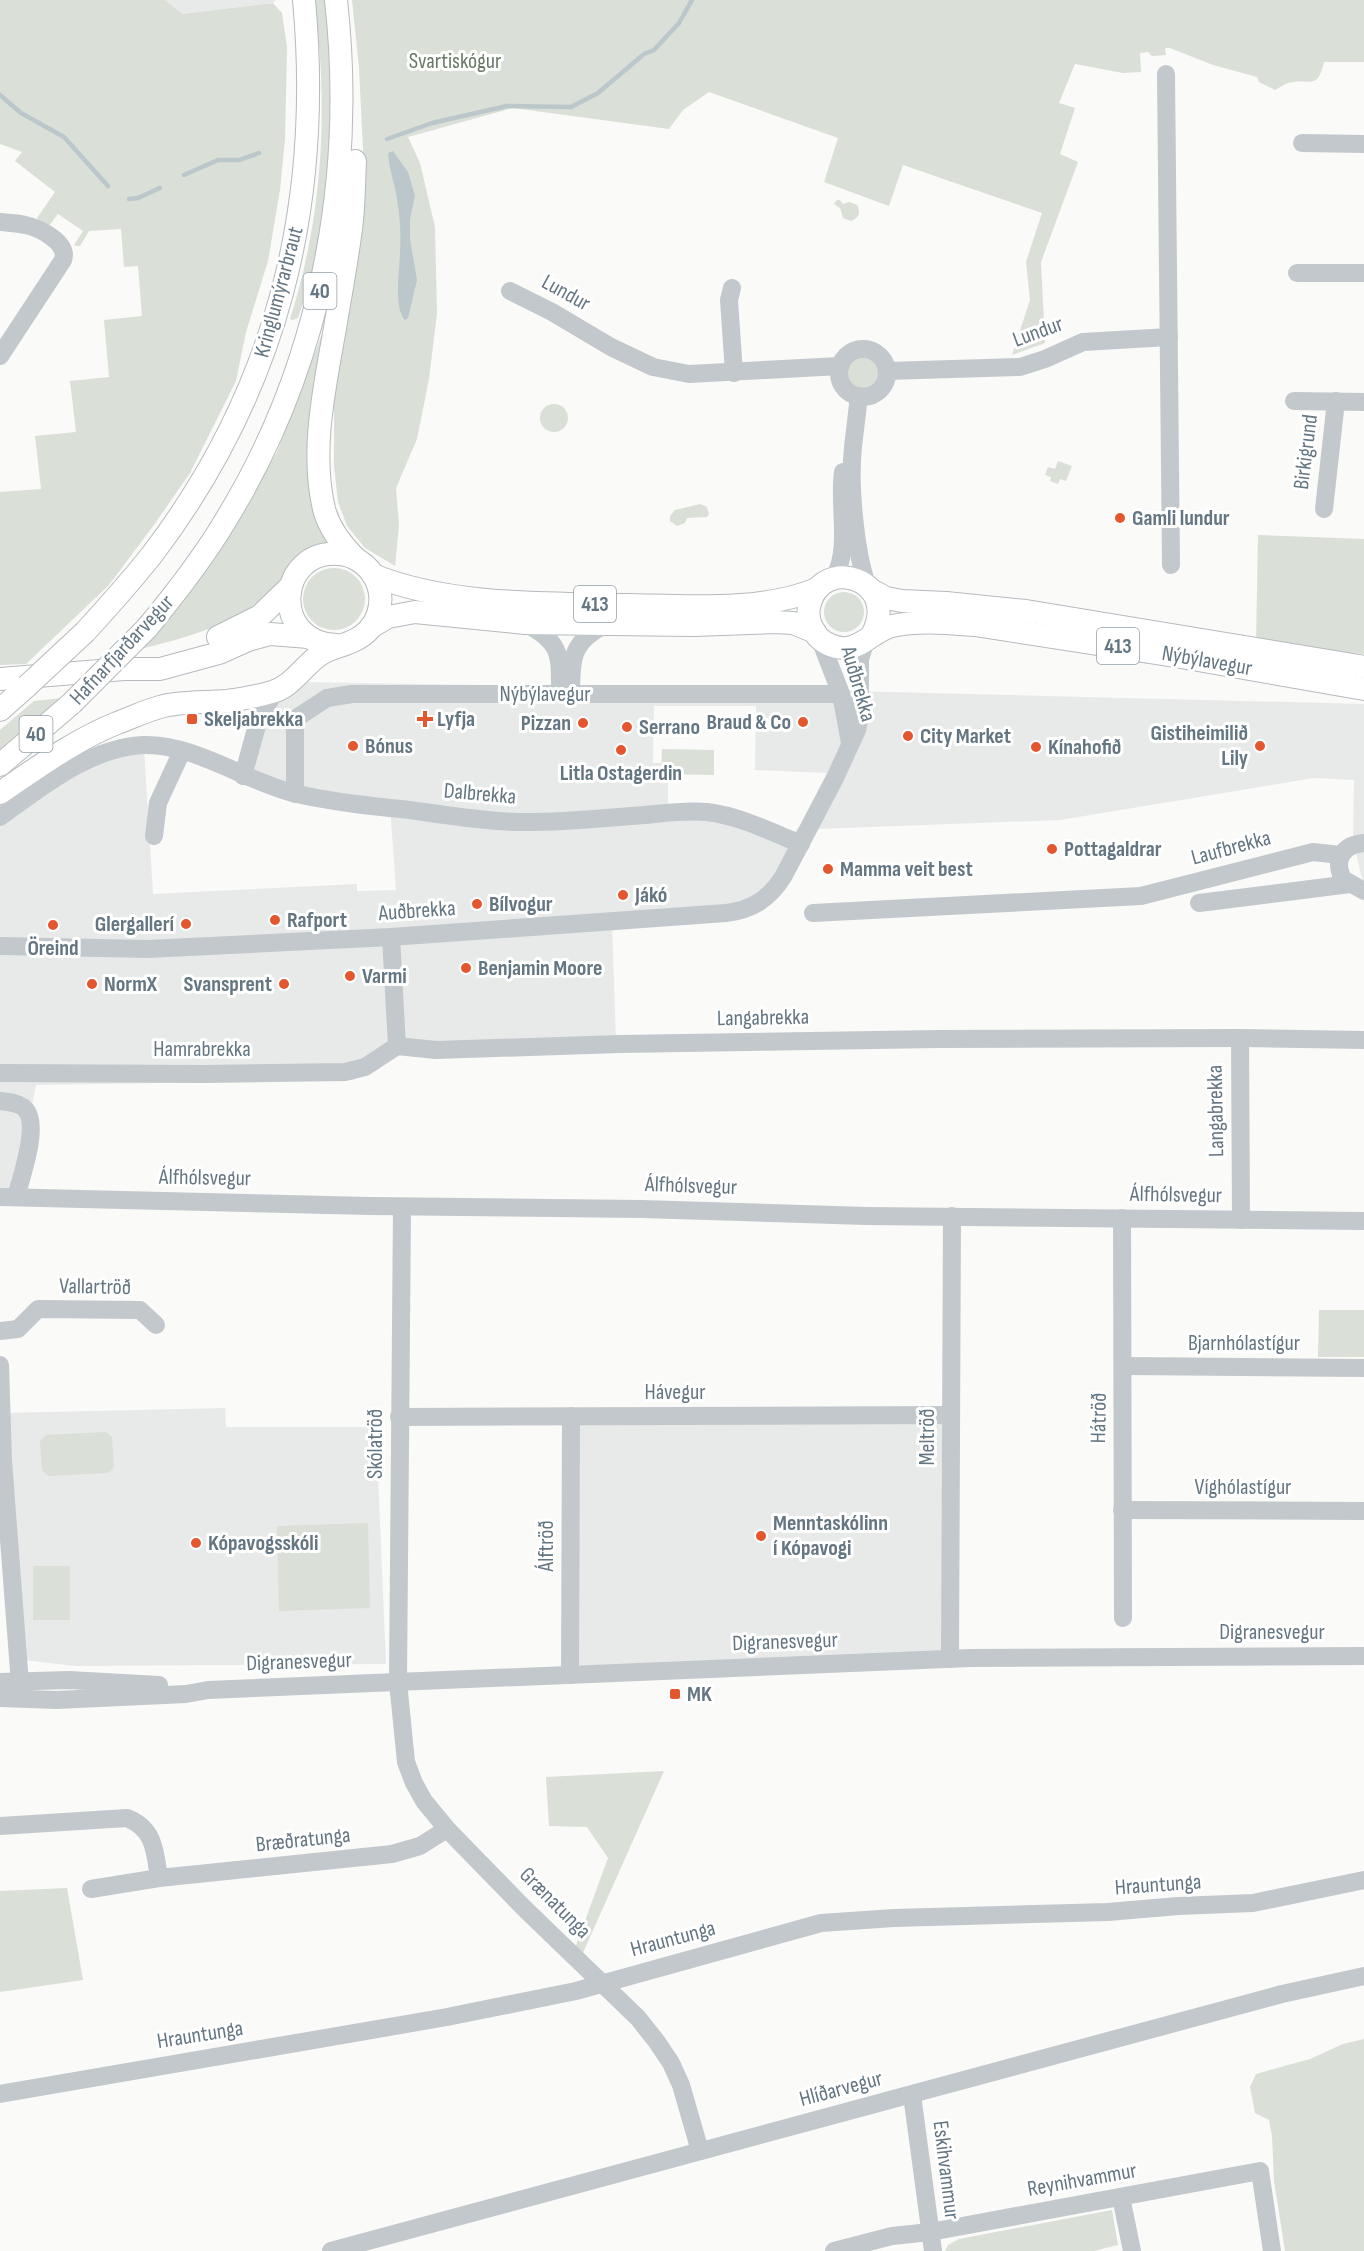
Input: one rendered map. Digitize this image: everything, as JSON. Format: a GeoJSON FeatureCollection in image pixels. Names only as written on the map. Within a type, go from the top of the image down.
{"type":"FeatureCollection","features":[{"type":"Feature","properties":{"kind":"main road","name":"Kringlumýrarbraut"},"geometry":{"type":"LineString","coordinates":[[151,556],[218,454],[253,382],[278,313],[300,215],[308,138],[309,75],[304,0]]}},
{"type":"Feature","properties":{"kind":"main road","name":"Kringlumýrarbraut"},"geometry":{"type":"LineString","coordinates":[[226,520],[261,456],[286,396],[303,352],[321,283],[339,183],[340,45],[336,0]]}},
{"type":"Feature","properties":{"kind":"main road"},"geometry":{"type":"LineString","coordinates":[[340,45],[352,78],[356,113],[356,149],[352,220],[326,381],[319,441],[319,467],[322,495],[330,525],[343,546],[355,558]]}},
{"type":"Feature","properties":{"kind":"main road","name":"Hafnarfjarðarvegur"},"geometry":{"type":"LineString","coordinates":[[0,765],[72,703],[147,628],[180,588],[226,520]]}},
{"type":"Feature","properties":{"kind":"main road"},"geometry":{"type":"LineString","coordinates":[[124,669],[218,637],[245,625],[271,608],[290,587],[298,571],[320,556],[338,554],[355,558]]}},
{"type":"Feature","properties":{"kind":"main road","name":"Hafnarfjarðarvegur"},"geometry":{"type":"LineString","coordinates":[[2,705],[27,686],[85,632],[151,556]]}},
{"type":"Feature","properties":{"kind":"main road","name":"413"},"geometry":{"type":"LineString","coordinates":[[355,558],[373,575],[399,585],[421,590],[529,602],[652,605],[746,604],[784,599],[846,577],[857,579],[870,588]]}},
{"type":"Feature","properties":{"kind":"main road"},"geometry":{"type":"LineString","coordinates":[[371,627],[378,613],[380,597],[373,575]]}},
{"type":"Feature","properties":{"kind":"main road"},"geometry":{"type":"LineString","coordinates":[[817,635],[810,622],[808,610],[811,598],[826,583]]}},
{"type":"Feature","properties":{"kind":"main road"},"geometry":{"type":"LineString","coordinates":[[290,587],[290,611],[297,626],[309,637],[324,644],[336,645]]}},
{"type":"Feature","properties":{"kind":"main road"},"geometry":{"type":"LineString","coordinates":[[869,637],[878,624],[880,613],[878,601],[870,588]]}},
{"type":"Feature","properties":{"kind":"main road","name":"Nýbýlavegur"},"geometry":{"type":"LineString","coordinates":[[870,588],[886,598],[902,601],[1026,611],[1364,667]]}},
{"type":"Feature","properties":{"kind":"main road","name":"413"},"geometry":{"type":"LineString","coordinates":[[336,645],[356,640],[371,627],[388,617],[415,612],[525,623],[605,625],[776,622],[793,624],[817,635],[833,646],[845,648],[856,646],[869,637]]}},
{"type":"Feature","properties":{"kind":"main road","name":"Nýbýlavegur"},"geometry":{"type":"LineString","coordinates":[[869,637],[891,626],[915,623],[975,625],[1364,689]]}},
{"type":"Feature","properties":{"kind":"main road"},"geometry":{"type":"LineString","coordinates":[[0,679],[124,669],[160,669],[192,662],[270,634],[309,637]]}},
{"type":"Feature","properties":{"kind":"main road"},"geometry":{"type":"LineString","coordinates":[[0,793],[61,752],[115,724],[160,707],[227,701],[275,692],[293,680],[317,656],[336,645]]}},
{"type":"Feature","properties":{"kind":"street"},"geometry":{"type":"LineString","coordinates":[[1166,74],[1171,565]]}},
{"type":"Feature","properties":{"kind":"street"},"geometry":{"type":"LineString","coordinates":[[1302,143],[1364,144]]}},
{"type":"Feature","properties":{"kind":"street"},"geometry":{"type":"LineString","coordinates":[[0,222],[27,225],[38,230],[61,244],[65,253],[63,260],[0,356]]}},
{"type":"Feature","properties":{"kind":"street"},"geometry":{"type":"LineString","coordinates":[[1297,273],[1364,273]]}},
{"type":"Feature","properties":{"kind":"street"},"geometry":{"type":"LineString","coordinates":[[732,288],[729,300],[734,372]]}},
{"type":"Feature","properties":{"kind":"street","name":"Lundur"},"geometry":{"type":"LineString","coordinates":[[510,291],[552,312],[611,347],[653,367],[689,374],[840,366]]}},
{"type":"Feature","properties":{"kind":"street","name":"Lundur"},"geometry":{"type":"LineString","coordinates":[[887,371],[1020,367],[1083,342],[1169,337]]}},
{"type":"Feature","properties":{"kind":"street"},"geometry":{"type":"LineString","coordinates":[[855,350],[870,350],[882,357],[887,371],[884,385],[879,391],[866,397],[845,389],[841,382],[840,366],[855,350]]}},
{"type":"Feature","properties":{"kind":"street"},"geometry":{"type":"LineString","coordinates":[[859,396],[852,448],[856,522],[862,572],[870,588]]}},
{"type":"Feature","properties":{"kind":"street","name":"Birkigrund"},"geometry":{"type":"LineString","coordinates":[[1294,401],[1364,402]]}},
{"type":"Feature","properties":{"kind":"street","name":"Birkigrund"},"geometry":{"type":"LineString","coordinates":[[1324,509],[1336,401]]}},
{"type":"Feature","properties":{"kind":"street"},"geometry":{"type":"LineString","coordinates":[[826,583],[842,560],[842,483],[845,462],[852,448]]}},
{"type":"Feature","properties":{"kind":"street"},"geometry":{"type":"LineString","coordinates":[[525,623],[545,633],[553,642],[558,653],[565,694]]}},
{"type":"Feature","properties":{"kind":"street"},"geometry":{"type":"LineString","coordinates":[[565,694],[578,646],[591,632],[605,625]]}},
{"type":"Feature","properties":{"kind":"street","name":"Auðbrekka"},"geometry":{"type":"LineString","coordinates":[[817,635],[828,657],[841,694],[850,745]]}},
{"type":"Feature","properties":{"kind":"street","name":"Auðbrekka"},"geometry":{"type":"LineString","coordinates":[[0,946],[148,949],[391,937],[741,911],[753,907],[774,890],[801,844],[850,745],[860,716],[860,659],[869,637]]}},
{"type":"Feature","properties":{"kind":"street"},"geometry":{"type":"LineString","coordinates":[[0,817],[88,759],[120,747],[147,745],[182,751],[243,776],[256,729],[275,692]]}},
{"type":"Feature","properties":{"kind":"street","name":"Nýbýlavegur"},"geometry":{"type":"LineString","coordinates":[[295,794],[295,719],[327,698],[352,694],[841,694]]}},
{"type":"Feature","properties":{"kind":"street"},"geometry":{"type":"LineString","coordinates":[[227,701],[251,714],[256,729]]}},
{"type":"Feature","properties":{"kind":"street"},"geometry":{"type":"LineString","coordinates":[[154,836],[158,803],[182,751]]}},
{"type":"Feature","properties":{"kind":"street","name":"Dalbrekka"},"geometry":{"type":"LineString","coordinates":[[243,776],[295,794],[430,813],[516,822],[552,822],[706,812],[737,819],[801,844]]}},
{"type":"Feature","properties":{"kind":"street"},"geometry":{"type":"LineString","coordinates":[[1340,855],[1346,848],[1364,843]]}},
{"type":"Feature","properties":{"kind":"street","name":"Laufbrekka"},"geometry":{"type":"LineString","coordinates":[[813,914],[1141,896],[1313,852],[1340,855],[1339,871],[1343,879],[1357,888]]}},
{"type":"Feature","properties":{"kind":"street","name":"Laufbrekka"},"geometry":{"type":"LineString","coordinates":[[1199,903],[1357,888]]}},
{"type":"Feature","properties":{"kind":"street"},"geometry":{"type":"LineString","coordinates":[[391,937],[397,1046]]}},
{"type":"Feature","properties":{"kind":"street","name":"Langabrekka"},"geometry":{"type":"LineString","coordinates":[[1239,1038],[1241,1220]]}},
{"type":"Feature","properties":{"kind":"street","name":"Langabrekka"},"geometry":{"type":"LineString","coordinates":[[397,1046],[436,1050],[939,1039],[1364,1040]]}},
{"type":"Feature","properties":{"kind":"street","name":"Hamrabrekka"},"geometry":{"type":"LineString","coordinates":[[0,1073],[345,1072],[366,1067],[397,1046]]}},
{"type":"Feature","properties":{"kind":"street"},"geometry":{"type":"LineString","coordinates":[[0,1101],[13,1102],[24,1108],[30,1119],[31,1135],[8,1197]]}},
{"type":"Feature","properties":{"kind":"street","name":"Álfhólsvegur"},"geometry":{"type":"LineString","coordinates":[[8,1197],[402,1207],[642,1209],[867,1216],[1364,1221]]}},
{"type":"Feature","properties":{"kind":"street","name":"Skólatröð"},"geometry":{"type":"LineString","coordinates":[[398,1682],[402,1207]]}},
{"type":"Feature","properties":{"kind":"street","name":"Meltröð"},"geometry":{"type":"LineString","coordinates":[[950,1659],[952,1216]]}},
{"type":"Feature","properties":{"kind":"street","name":"Hátröð"},"geometry":{"type":"LineString","coordinates":[[1122,1218],[1123,1618]]}},
{"type":"Feature","properties":{"kind":"street","name":"Vallartröð"},"geometry":{"type":"LineString","coordinates":[[0,1330],[18,1329],[38,1310],[140,1310],[156,1325]]}},
{"type":"Feature","properties":{"kind":"street"},"geometry":{"type":"LineString","coordinates":[[0,1365],[1,1422],[20,1689]]}},
{"type":"Feature","properties":{"kind":"street","name":"Bjarnhólastígur"},"geometry":{"type":"LineString","coordinates":[[1124,1366],[1364,1368]]}},
{"type":"Feature","properties":{"kind":"street","name":"Hávegur"},"geometry":{"type":"LineString","coordinates":[[399,1417],[951,1415]]}},
{"type":"Feature","properties":{"kind":"street","name":"Álftröð"},"geometry":{"type":"LineString","coordinates":[[570,1416],[570,1675]]}},
{"type":"Feature","properties":{"kind":"street","name":"Víghólastígur"},"geometry":{"type":"LineString","coordinates":[[1122,1510],[1364,1511]]}},
{"type":"Feature","properties":{"kind":"street","name":"Digranesvegur"},"geometry":{"type":"LineString","coordinates":[[0,1698],[20,1689],[118,1682],[184,1686],[208,1690],[950,1659],[1364,1656]]}},
{"type":"Feature","properties":{"kind":"street","name":"Digranesvegur"},"geometry":{"type":"LineString","coordinates":[[0,1682],[20,1689]]}},
{"type":"Feature","properties":{"kind":"street","name":"Grænatunga"},"geometry":{"type":"LineString","coordinates":[[398,1682],[406,1762],[414,1784],[424,1800],[447,1829],[638,2018],[671,2063],[681,2085],[700,2151]]}},
{"type":"Feature","properties":{"kind":"street"},"geometry":{"type":"LineString","coordinates":[[0,1826],[127,1818],[142,1826],[151,1836],[154,1842],[159,1878]]}},
{"type":"Feature","properties":{"kind":"street","name":"Bræðratunga"},"geometry":{"type":"LineString","coordinates":[[91,1889],[159,1878],[392,1854],[420,1846],[447,1829]]}},
{"type":"Feature","properties":{"kind":"street","name":"Hrauntunga"},"geometry":{"type":"LineString","coordinates":[[0,2094],[447,2018],[576,1991],[821,1923],[894,1918],[1108,1912],[1253,1903],[1364,1880]]}},
{"type":"Feature","properties":{"kind":"street","name":"Hlíðarvegur"},"geometry":{"type":"LineString","coordinates":[[331,2251],[1271,1997],[1364,1976]]}},
{"type":"Feature","properties":{"kind":"street","name":"Eskihvammur"},"geometry":{"type":"LineString","coordinates":[[912,2095],[933,2251]]}},
{"type":"Feature","properties":{"kind":"street","name":"Reynihvammur"},"geometry":{"type":"LineString","coordinates":[[834,2251],[892,2236],[930,2232],[1260,2171],[1272,2251]]}},
{"type":"Feature","properties":{"kind":"street"},"geometry":{"type":"LineString","coordinates":[[1121,2197],[1132,2251]]}},
{"type":"Feature","properties":{"kind":"shaded area"},"geometry":{"type":"Polygon","coordinates":[[[165,0],[276,0],[273,3],[181,14],[165,0]]]}},
{"type":"Feature","properties":{"kind":"shaded area"},"geometry":{"type":"Polygon","coordinates":[[[393,151],[408,172],[415,196],[410,219],[410,239],[417,280],[408,318],[405,320],[401,314],[398,297],[400,225],[388,153],[393,151]]]}},
{"type":"Feature","properties":{"kind":"shaded area"},"geometry":{"type":"Polygon","coordinates":[[[304,682],[850,691],[1364,704],[1364,888],[1353,840],[1354,780],[1314,778],[1060,820],[817,829],[758,910],[612,924],[616,1041],[400,1054],[353,1080],[36,1085],[13,1195],[0,1195],[0,825],[90,761],[144,748],[153,894],[357,884],[357,891],[396,890],[390,805],[246,775],[271,706],[304,682]],[[654,706],[653,763],[668,763],[668,810],[790,836],[800,826],[827,773],[755,770],[756,706],[654,706]]]}},
{"type":"Feature","properties":{"kind":"shaded area","name":"Kópavogsskóli"},"geometry":{"type":"Polygon","coordinates":[[[225,1408],[226,1427],[376,1427],[386,1664],[74,1666],[16,1659],[4,1413],[225,1408]]]}},
{"type":"Feature","properties":{"kind":"shaded area","name":"Menntaskólinn í Kópavogi"},"geometry":{"type":"Polygon","coordinates":[[[573,1419],[946,1420],[946,1652],[577,1666],[573,1419]]]}},
{"type":"Feature","properties":{"kind":"green space"},"geometry":{"type":"Polygon","coordinates":[[[0,0],[165,0],[182,14],[273,3],[282,13],[287,47],[285,139],[280,190],[268,261],[246,332],[236,381],[190,473],[109,585],[26,664],[0,665],[0,492],[41,489],[35,436],[76,432],[70,381],[109,377],[104,320],[142,316],[138,266],[124,267],[121,229],[89,231],[80,246],[77,246],[74,245],[83,231],[58,214],[48,227],[39,223],[37,218],[55,192],[15,161],[22,152],[0,144],[0,0]]]}},
{"type":"Feature","properties":{"kind":"green space"},"geometry":{"type":"Polygon","coordinates":[[[314,0],[327,0],[330,67],[328,166],[314,265],[298,318],[293,320],[290,319],[310,241],[320,161],[321,80],[314,0]]]}},
{"type":"Feature","properties":{"kind":"green space","name":"Svartiskógur"},"geometry":{"type":"Polygon","coordinates":[[[352,0],[1364,0],[1364,62],[1324,62],[1319,77],[1312,82],[1288,83],[1275,90],[1259,82],[1257,77],[1213,65],[1170,48],[1165,48],[1166,55],[1152,56],[1148,52],[1140,53],[1141,72],[1123,73],[1075,64],[1059,103],[1075,108],[1060,154],[1078,162],[1041,262],[1045,343],[1012,355],[1030,300],[1026,262],[1042,213],[903,165],[889,206],[824,182],[838,138],[709,92],[683,110],[669,129],[513,108],[408,137],[420,163],[435,227],[437,313],[429,379],[417,439],[396,488],[399,525],[395,566],[365,548],[347,526],[338,502],[334,466],[334,394],[364,169],[359,68],[352,0]]]}},
{"type":"Feature","properties":{"kind":"green space"},"geometry":{"type":"Polygon","coordinates":[[[837,200],[843,204],[849,202],[857,205],[859,213],[857,217],[851,221],[843,218],[840,208],[834,204],[837,200]]]}},
{"type":"Feature","properties":{"kind":"green space"},"geometry":{"type":"Polygon","coordinates":[[[322,334],[327,334],[312,500],[320,530],[327,542],[297,558],[267,595],[240,614],[190,636],[140,649],[238,516],[277,452],[322,334]]]}},
{"type":"Feature","properties":{"kind":"green space"},"geometry":{"type":"Polygon","coordinates":[[[863,356],[875,361],[880,373],[875,385],[863,390],[851,385],[846,373],[851,361],[863,356]]]}},
{"type":"Feature","properties":{"kind":"green space"},"geometry":{"type":"Polygon","coordinates":[[[554,404],[564,408],[568,418],[564,428],[554,432],[544,428],[540,418],[544,408],[554,404]]]}},
{"type":"Feature","properties":{"kind":"green space"},"geometry":{"type":"Polygon","coordinates":[[[1058,461],[1072,466],[1066,481],[1060,479],[1058,484],[1050,481],[1051,477],[1045,475],[1048,467],[1055,469],[1058,461]]]}},
{"type":"Feature","properties":{"kind":"green space"},"geometry":{"type":"Polygon","coordinates":[[[700,504],[707,507],[709,514],[707,517],[687,518],[685,523],[677,526],[670,521],[670,516],[675,510],[700,504]]]}},
{"type":"Feature","properties":{"kind":"green space"},"geometry":{"type":"Polygon","coordinates":[[[1258,535],[1364,539],[1364,654],[1256,643],[1258,535]]]}},
{"type":"Feature","properties":{"kind":"green space"},"geometry":{"type":"Polygon","coordinates":[[[328,568],[340,568],[356,577],[363,587],[365,599],[363,611],[356,621],[340,630],[328,630],[317,625],[308,616],[303,605],[303,593],[308,582],[317,573],[328,568]]]}},
{"type":"Feature","properties":{"kind":"green space"},"geometry":{"type":"Polygon","coordinates":[[[844,592],[858,598],[864,612],[858,626],[844,632],[830,626],[824,612],[830,598],[844,592]]]}},
{"type":"Feature","properties":{"kind":"green space"},"geometry":{"type":"Polygon","coordinates":[[[62,698],[0,751],[0,730],[34,701],[62,698]]]}},
{"type":"Feature","properties":{"kind":"green space"},"geometry":{"type":"Polygon","coordinates":[[[662,749],[714,750],[714,775],[661,774],[662,749]]]}},
{"type":"Feature","properties":{"kind":"green space"},"geometry":{"type":"Polygon","coordinates":[[[1319,1310],[1364,1310],[1364,1357],[1318,1357],[1319,1310]]]}},
{"type":"Feature","properties":{"kind":"green space"},"geometry":{"type":"Polygon","coordinates":[[[106,1432],[112,1437],[114,1467],[108,1473],[48,1476],[42,1470],[40,1441],[46,1435],[106,1432]]]}},
{"type":"Feature","properties":{"kind":"green space"},"geometry":{"type":"Polygon","coordinates":[[[368,1523],[370,1608],[279,1611],[277,1526],[368,1523]]]}},
{"type":"Feature","properties":{"kind":"green space"},"geometry":{"type":"Polygon","coordinates":[[[33,1566],[70,1566],[70,1620],[33,1620],[33,1566]]]}},
{"type":"Feature","properties":{"kind":"green space"},"geometry":{"type":"Polygon","coordinates":[[[664,1771],[582,1955],[575,1948],[608,1858],[587,1827],[549,1826],[546,1777],[664,1771]]]}},
{"type":"Feature","properties":{"kind":"green space"},"geometry":{"type":"Polygon","coordinates":[[[67,1888],[83,1980],[0,1992],[0,1891],[67,1888]]]}},
{"type":"Feature","properties":{"kind":"green space"},"geometry":{"type":"Polygon","coordinates":[[[1364,2039],[1364,2251],[1285,2251],[1274,2181],[1269,2120],[1255,2113],[1250,2087],[1256,2074],[1310,2059],[1343,2044],[1364,2039]]]}},
{"type":"Feature","properties":{"kind":"green space"},"geometry":{"type":"Polygon","coordinates":[[[1112,2210],[1118,2245],[1094,2251],[945,2251],[948,2245],[959,2239],[1112,2210]]]}},
{"type":"Feature","properties":{"kind":"waterway"},"geometry":{"type":"LineString","coordinates":[[387,139],[432,123],[507,106],[571,107],[598,93],[644,54],[654,50],[679,23],[692,0]]}},
{"type":"Feature","properties":{"kind":"waterway"},"geometry":{"type":"LineString","coordinates":[[0,95],[21,113],[64,137],[108,186]]}},
{"type":"Feature","properties":{"kind":"waterway"},"geometry":{"type":"LineString","coordinates":[[184,175],[218,160],[239,160],[259,153]]}},
{"type":"Feature","properties":{"kind":"waterway"},"geometry":{"type":"LineString","coordinates":[[129,199],[138,198],[160,188]]}},
{"type":"Feature","properties":{"kind":"place","name":"Gamli lundur"},"geometry":{"type":"Point","coordinates":[1120,518]}},
{"type":"Feature","properties":{"kind":"place","name":"Skeljabrekka"},"geometry":{"type":"Point","coordinates":[192,719]}},
{"type":"Feature","properties":{"kind":"place","name":"Lyfja"},"geometry":{"type":"Point","coordinates":[425,719]}},
{"type":"Feature","properties":{"kind":"place","name":"Braud & Co"},"geometry":{"type":"Point","coordinates":[803,722]}},
{"type":"Feature","properties":{"kind":"place","name":"Pizzan"},"geometry":{"type":"Point","coordinates":[583,723]}},
{"type":"Feature","properties":{"kind":"place","name":"Serrano"},"geometry":{"type":"Point","coordinates":[627,727]}},
{"type":"Feature","properties":{"kind":"place","name":"City Market"},"geometry":{"type":"Point","coordinates":[908,736]}},
{"type":"Feature","properties":{"kind":"place","name":"Bónus"},"geometry":{"type":"Point","coordinates":[353,746]}},
{"type":"Feature","properties":{"kind":"place","name":"Gistiheimilið Lily"},"geometry":{"type":"Point","coordinates":[1260,746]}},
{"type":"Feature","properties":{"kind":"place","name":"Kínahofið"},"geometry":{"type":"Point","coordinates":[1036,747]}},
{"type":"Feature","properties":{"kind":"place","name":"Litla Ostagerdin"},"geometry":{"type":"Point","coordinates":[621,750]}},
{"type":"Feature","properties":{"kind":"place","name":"Pottagaldrar"},"geometry":{"type":"Point","coordinates":[1052,849]}},
{"type":"Feature","properties":{"kind":"place","name":"Mamma veit best"},"geometry":{"type":"Point","coordinates":[828,869]}},
{"type":"Feature","properties":{"kind":"place","name":"Jákó"},"geometry":{"type":"Point","coordinates":[623,895]}},
{"type":"Feature","properties":{"kind":"place","name":"Bílvogur"},"geometry":{"type":"Point","coordinates":[477,904]}},
{"type":"Feature","properties":{"kind":"place","name":"Rafport"},"geometry":{"type":"Point","coordinates":[275,920]}},
{"type":"Feature","properties":{"kind":"place","name":"Glergallerí"},"geometry":{"type":"Point","coordinates":[186,924]}},
{"type":"Feature","properties":{"kind":"place","name":"Öreind"},"geometry":{"type":"Point","coordinates":[53,925]}},
{"type":"Feature","properties":{"kind":"place","name":"Benjamin Moore"},"geometry":{"type":"Point","coordinates":[466,968]}},
{"type":"Feature","properties":{"kind":"place","name":"Varmi"},"geometry":{"type":"Point","coordinates":[350,976]}},
{"type":"Feature","properties":{"kind":"place","name":"NormX"},"geometry":{"type":"Point","coordinates":[92,984]}},
{"type":"Feature","properties":{"kind":"place","name":"Svansprent"},"geometry":{"type":"Point","coordinates":[284,984]}},
{"type":"Feature","properties":{"kind":"place","name":"Menntaskólinn í Kópavogi"},"geometry":{"type":"Point","coordinates":[761,1536]}},
{"type":"Feature","properties":{"kind":"place","name":"Kópavogsskóli"},"geometry":{"type":"Point","coordinates":[196,1543]}},
{"type":"Feature","properties":{"kind":"place","name":"MK"},"geometry":{"type":"Point","coordinates":[675,1694]}}]}
